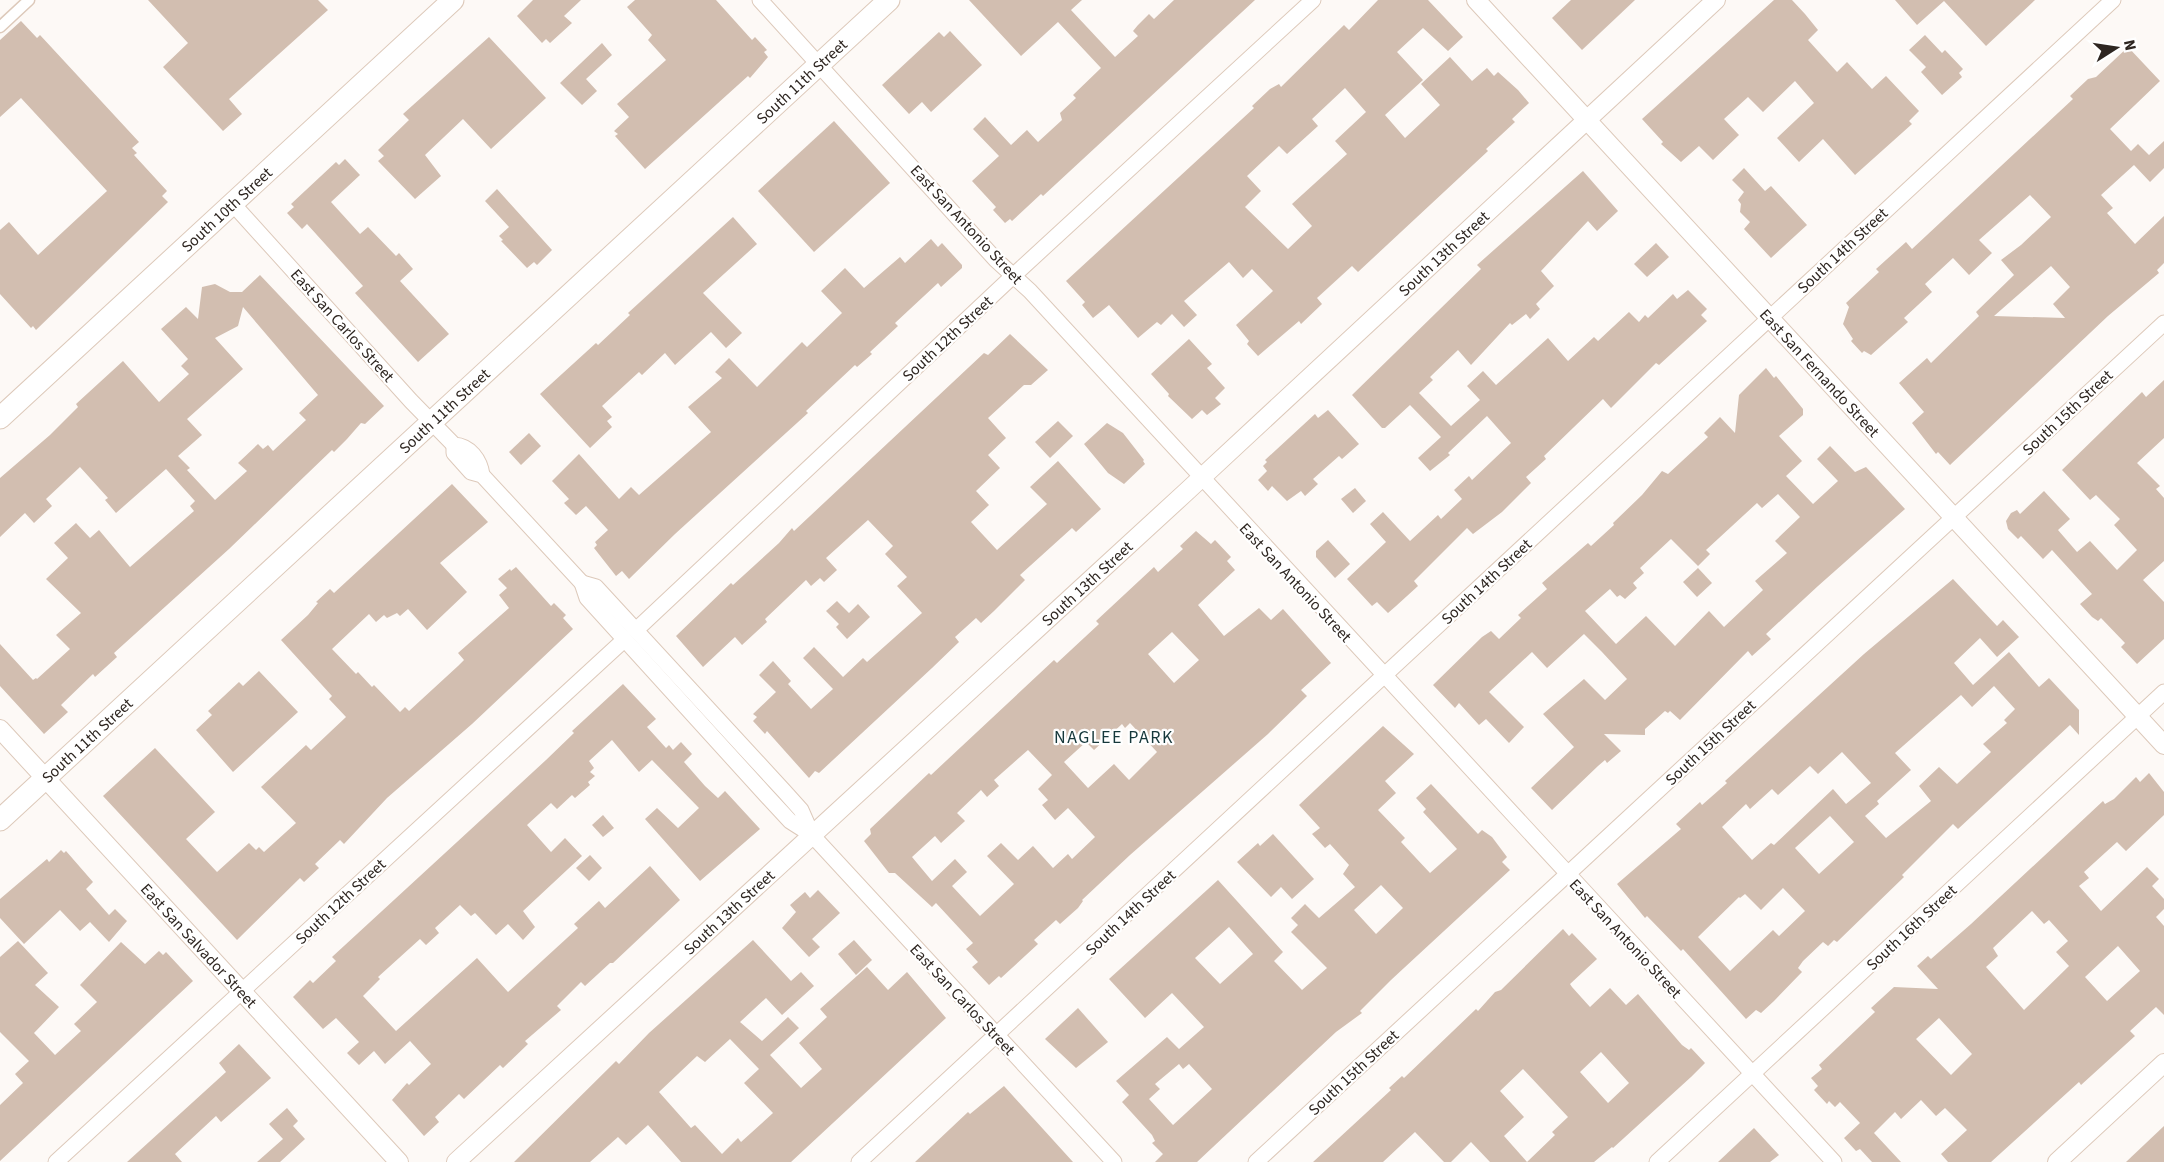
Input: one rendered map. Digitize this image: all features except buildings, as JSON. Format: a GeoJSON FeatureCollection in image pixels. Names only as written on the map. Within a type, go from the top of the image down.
{"type":"FeatureCollection","features":[{"type":"Feature","properties":{"kind":"main road","name":"South 10th Street"},"geometry":{"type":"LineString","coordinates":[[0,418],[453,0]]}},
{"type":"Feature","properties":{"kind":"main road","name":"South 11th Street"},"geometry":{"type":"LineString","coordinates":[[0,820],[889,0]]}},
{"type":"Feature","properties":{"kind":"street"},"geometry":{"type":"LineString","coordinates":[[0,27],[29,0]]}},
{"type":"Feature","properties":{"kind":"street","name":"East San Antonio Street"},"geometry":{"type":"LineString","coordinates":[[760,0],[996,260],[1030,291],[1751,1075],[1834,1162]]}},
{"type":"Feature","properties":{"kind":"street","name":"South 12th Street"},"geometry":{"type":"LineString","coordinates":[[56,1162],[630,635],[1013,276],[1313,0]]}},
{"type":"Feature","properties":{"kind":"street","name":"East San Fernando Street"},"geometry":{"type":"LineString","coordinates":[[1476,0],[2164,745]]}},
{"type":"Feature","properties":{"kind":"street","name":"South 13th Street"},"geometry":{"type":"LineString","coordinates":[[456,1162],[1201,478],[1716,0]]}},
{"type":"Feature","properties":{"kind":"street","name":"South 14th Street"},"geometry":{"type":"LineString","coordinates":[[859,1162],[2113,0]]}},
{"type":"Feature","properties":{"kind":"street","name":"East San Carlos Street"},"geometry":{"type":"LineString","coordinates":[[233,204],[454,445],[454,453],[471,472],[482,475],[582,583],[596,587],[630,635],[801,810],[812,835],[1114,1162]]}},
{"type":"Feature","properties":{"kind":"street","name":"South 15th Street"},"geometry":{"type":"LineString","coordinates":[[1257,1162],[2164,323]]}},
{"type":"Feature","properties":{"kind":"street","name":"South 16th Street"},"geometry":{"type":"LineString","coordinates":[[1657,1162],[2139,718],[2164,692]]}},
{"type":"Feature","properties":{"kind":"street","name":"East San Salvador Street"},"geometry":{"type":"LineString","coordinates":[[0,729],[399,1162]]}},
{"type":"Feature","properties":{"kind":"street"},"geometry":{"type":"LineString","coordinates":[[2057,1162],[2164,1063]]}},
{"type":"Feature","properties":{"kind":"district","name":"NAGLEE PARK"},"geometry":{"type":"Point","coordinates":[1114,737]}}]}
